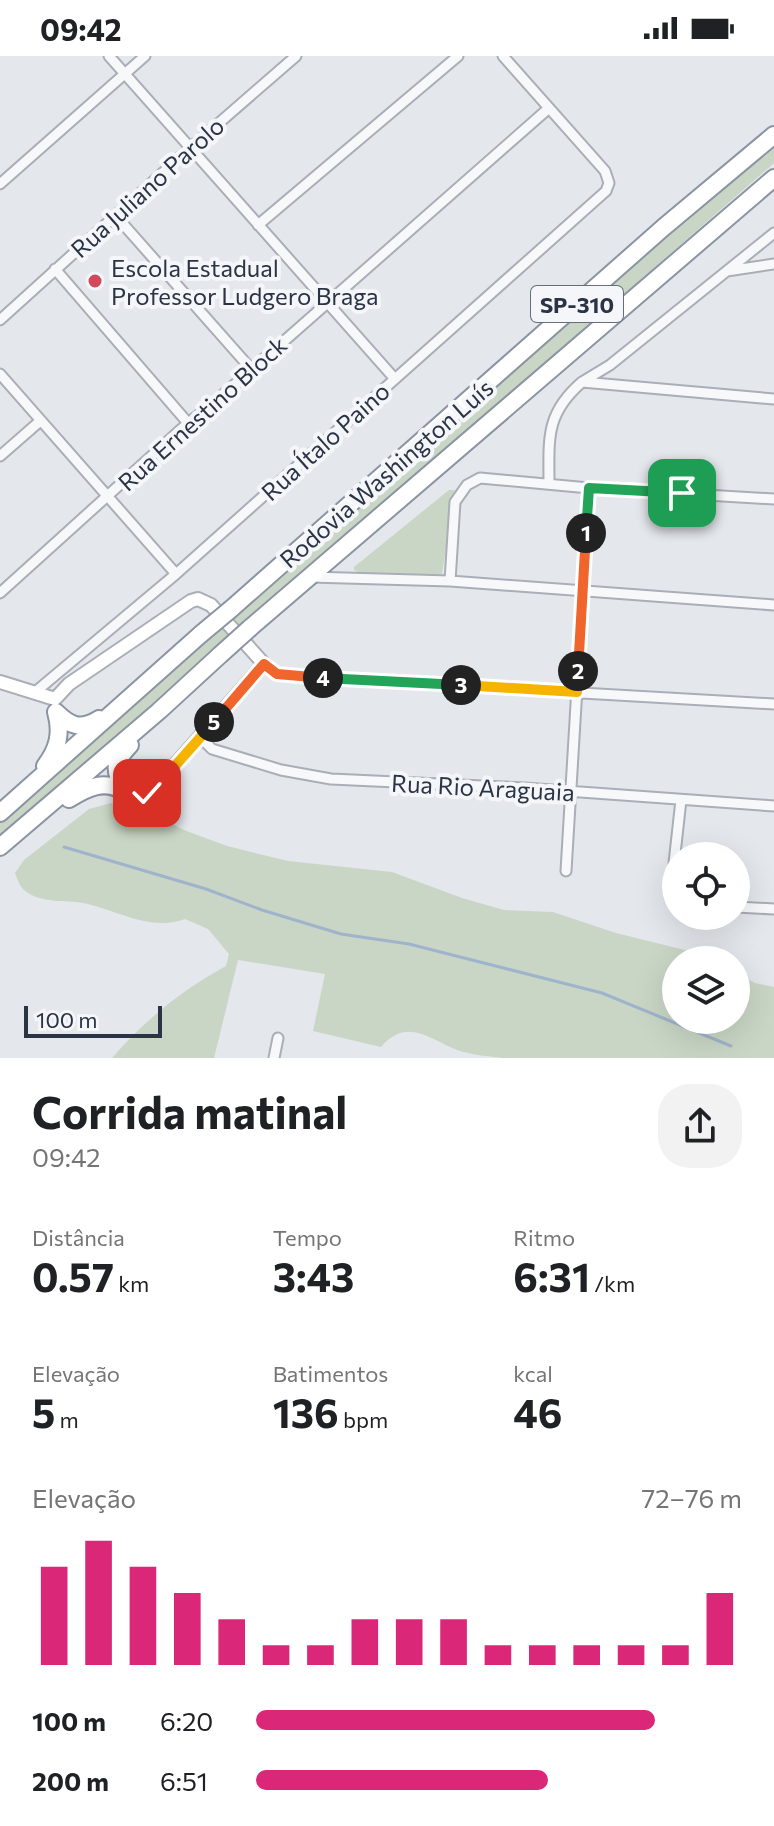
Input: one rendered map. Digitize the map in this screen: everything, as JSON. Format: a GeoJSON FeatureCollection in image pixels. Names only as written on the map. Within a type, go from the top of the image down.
{"type":"FeatureCollection","features":[{"type":"Feature","properties":{"kind":"highway","name":"Rodovia Washington Luís"},"geometry":{"type":"LineString","coordinates":[[3,810],[664,227],[774,135]]}},
{"type":"Feature","properties":{"kind":"highway","name":"Rodovia Washington Luís"},"geometry":{"type":"LineString","coordinates":[[0,847],[774,178]]}},
{"type":"Feature","properties":{"kind":"highway"},"geometry":{"type":"LineString","coordinates":[[56,705],[72,725],[86,727],[139,689]]}},
{"type":"Feature","properties":{"kind":"highway"},"geometry":{"type":"LineString","coordinates":[[3,810],[53,755],[60,732],[56,705]]}},
{"type":"Feature","properties":{"kind":"highway"},"geometry":{"type":"LineString","coordinates":[[125,792],[115,768],[117,759],[159,711]]}},
{"type":"Feature","properties":{"kind":"highway"},"geometry":{"type":"LineString","coordinates":[[29,821],[93,786],[117,787],[125,792]]}},
{"type":"Feature","properties":{"kind":"street"},"geometry":{"type":"LineString","coordinates":[[109,56],[395,379]]}},
{"type":"Feature","properties":{"kind":"street"},"geometry":{"type":"LineString","coordinates":[[0,184],[145,56]]}},
{"type":"Feature","properties":{"kind":"street","name":"Rua Juliano Parolo"},"geometry":{"type":"LineString","coordinates":[[0,320],[296,56]]}},
{"type":"Feature","properties":{"kind":"street"},"geometry":{"type":"LineString","coordinates":[[258,225],[458,56]]}},
{"type":"Feature","properties":{"kind":"street"},"geometry":{"type":"LineString","coordinates":[[503,56],[549,108]]}},
{"type":"Feature","properties":{"kind":"street","name":"Rua Ítalo Paino"},"geometry":{"type":"LineString","coordinates":[[34,693],[176,574],[600,198],[609,183],[605,171],[549,108]]}},
{"type":"Feature","properties":{"kind":"street","name":"Rua Ernestino Block"},"geometry":{"type":"LineString","coordinates":[[0,593],[188,423],[549,108]]}},
{"type":"Feature","properties":{"kind":"street"},"geometry":{"type":"LineString","coordinates":[[116,216],[252,370]]}},
{"type":"Feature","properties":{"kind":"street"},"geometry":{"type":"LineString","coordinates":[[549,484],[549,433],[562,400],[774,233]]}},
{"type":"Feature","properties":{"kind":"street"},"geometry":{"type":"LineString","coordinates":[[723,272],[774,264]]}},
{"type":"Feature","properties":{"kind":"street"},"geometry":{"type":"LineString","coordinates":[[55,269],[188,423]]}},
{"type":"Feature","properties":{"kind":"street"},"geometry":{"type":"LineString","coordinates":[[0,374],[39,422],[176,574]]}},
{"type":"Feature","properties":{"kind":"street"},"geometry":{"type":"LineString","coordinates":[[582,382],[774,399]]}},
{"type":"Feature","properties":{"kind":"street"},"geometry":{"type":"LineString","coordinates":[[0,456],[39,422]]}},
{"type":"Feature","properties":{"kind":"street"},"geometry":{"type":"LineString","coordinates":[[450,581],[457,496],[467,485],[480,478],[774,499]]}},
{"type":"Feature","properties":{"kind":"street"},"geometry":{"type":"LineString","coordinates":[[566,871],[589,488]]}},
{"type":"Feature","properties":{"kind":"street"},"geometry":{"type":"LineString","coordinates":[[309,577],[450,581],[774,605]]}},
{"type":"Feature","properties":{"kind":"street"},"geometry":{"type":"LineString","coordinates":[[0,682],[34,693],[56,705],[69,684],[166,616],[198,599],[211,605],[264,664],[277,674],[774,704]]}},
{"type":"Feature","properties":{"kind":"street"},"geometry":{"type":"LineString","coordinates":[[125,792],[138,795],[153,790],[264,664]]}},
{"type":"Feature","properties":{"kind":"street","name":"Rua Rio Araguaia"},"geometry":{"type":"LineString","coordinates":[[200,737],[212,749],[305,776],[774,806]]}},
{"type":"Feature","properties":{"kind":"street"},"geometry":{"type":"LineString","coordinates":[[676,842],[681,800]]}},
{"type":"Feature","properties":{"kind":"street"},"geometry":{"type":"LineString","coordinates":[[750,908],[774,909]]}},
{"type":"Feature","properties":{"kind":"street"},"geometry":{"type":"LineString","coordinates":[[274,1058],[278,1038]]}},
{"type":"Feature","properties":{"kind":"green space"},"geometry":{"type":"Polygon","coordinates":[[[774,135],[774,163],[241,629],[230,615],[774,135]]]}},
{"type":"Feature","properties":{"kind":"green space"},"geometry":{"type":"Polygon","coordinates":[[[449,490],[455,490],[442,574],[366,575],[354,570],[354,567],[449,490]]]}},
{"type":"Feature","properties":{"kind":"green space"},"geometry":{"type":"Polygon","coordinates":[[[221,624],[230,636],[0,840],[0,820],[221,624]]]}},
{"type":"Feature","properties":{"kind":"green space"},"geometry":{"type":"Polygon","coordinates":[[[111,803],[145,810],[184,830],[227,846],[288,861],[392,872],[504,910],[553,912],[669,946],[662,946],[662,1034],[750,1034],[750,980],[774,987],[774,1058],[502,1058],[462,1052],[428,1036],[409,1032],[400,1033],[381,1047],[313,1031],[325,974],[238,960],[214,1058],[112,1058],[165,1007],[226,966],[229,954],[208,929],[185,919],[160,923],[147,921],[83,903],[41,898],[21,887],[15,873],[24,860],[89,809],[111,803]]]}},
{"type":"Feature","properties":{"kind":"waterway"},"geometry":{"type":"LineString","coordinates":[[64,847],[206,889],[341,934],[409,944],[602,993],[731,1046]]}},
{"type":"Feature","properties":{"kind":"place","name":"Escola Estadual Professor Ludgero Braga"},"geometry":{"type":"Point","coordinates":[95,281]}},
{"type":"Feature","properties":{"kind":"route"},"geometry":{"type":"LineString","coordinates":[[147,793],[158,785],[264,664],[277,674],[305,677],[577,692],[589,488],[682,493]]}}]}
